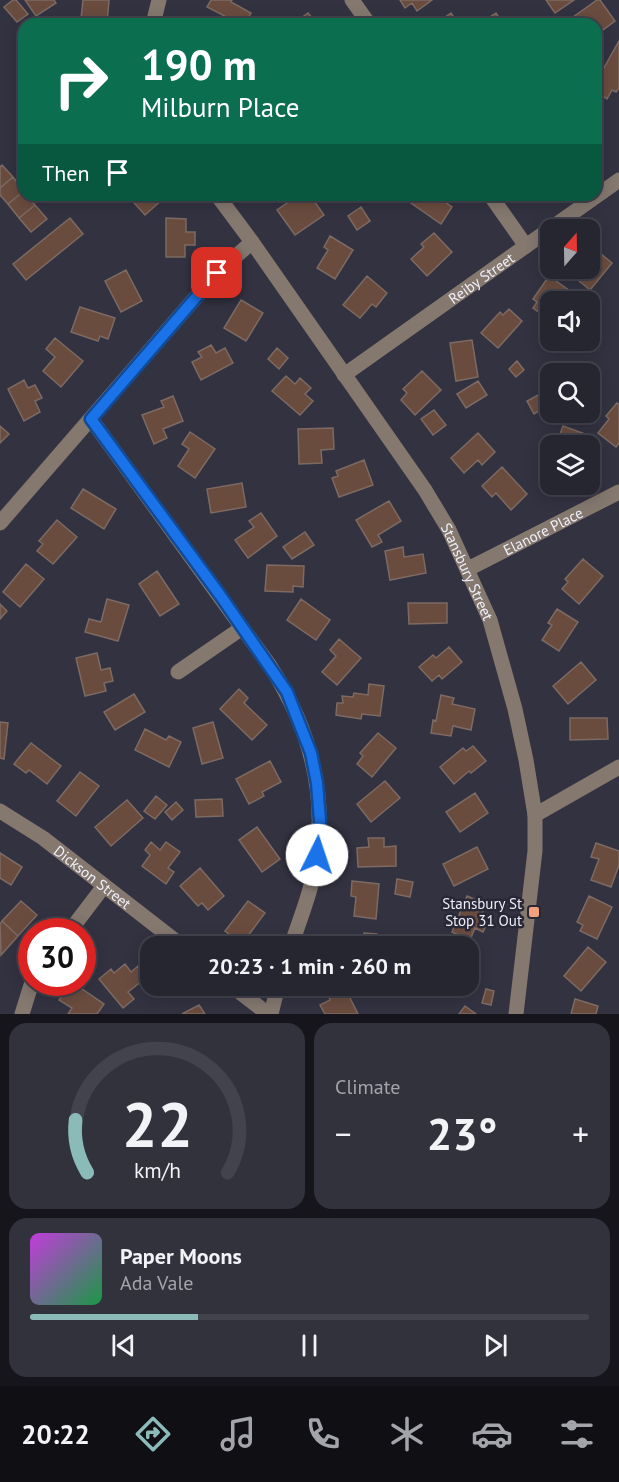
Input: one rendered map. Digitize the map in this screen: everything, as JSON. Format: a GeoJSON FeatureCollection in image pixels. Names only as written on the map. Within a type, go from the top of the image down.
{"type":"FeatureCollection","features":[{"type":"Feature","properties":{"kind":"street"},"geometry":{"type":"LineString","coordinates":[[154,18],[159,0]]}},
{"type":"Feature","properties":{"kind":"street"},"geometry":{"type":"LineString","coordinates":[[352,0],[365,18]]}},
{"type":"Feature","properties":{"kind":"street","name":"Reiby Street"},"geometry":{"type":"LineString","coordinates":[[602,192],[619,180]]}},
{"type":"Feature","properties":{"kind":"street","name":"Stansbury Street"},"geometry":{"type":"LineString","coordinates":[[221,201],[425,490],[449,530],[490,620],[515,709],[535,815],[535,850],[516,1014]]}},
{"type":"Feature","properties":{"kind":"street"},"geometry":{"type":"LineString","coordinates":[[494,201],[526,246]]}},
{"type":"Feature","properties":{"kind":"street","name":"Reiby Street"},"geometry":{"type":"LineString","coordinates":[[344,375],[589,201]]}},
{"type":"Feature","properties":{"kind":"street"},"geometry":{"type":"LineString","coordinates":[[0,524],[217,273],[252,242]]}},
{"type":"Feature","properties":{"kind":"street"},"geometry":{"type":"LineString","coordinates":[[91,419],[287,692],[307,743],[317,783],[320,821],[317,855],[308,894],[294,936]]}},
{"type":"Feature","properties":{"kind":"street","name":"Elanore Place"},"geometry":{"type":"LineString","coordinates":[[468,569],[619,492]]}},
{"type":"Feature","properties":{"kind":"street"},"geometry":{"type":"LineString","coordinates":[[178,672],[242,628]]}},
{"type":"Feature","properties":{"kind":"street"},"geometry":{"type":"LineString","coordinates":[[535,815],[619,767]]}},
{"type":"Feature","properties":{"kind":"street","name":"Dickson Street"},"geometry":{"type":"LineString","coordinates":[[0,811],[42,838],[169,936]]}},
{"type":"Feature","properties":{"kind":"street"},"geometry":{"type":"LineString","coordinates":[[80,918],[104,886]]}},
{"type":"Feature","properties":{"kind":"street"},"geometry":{"type":"LineString","coordinates":[[22,1014],[28,996]]}},
{"type":"Feature","properties":{"kind":"street"},"geometry":{"type":"LineString","coordinates":[[246,996],[270,1014],[275,996]]}},
{"type":"Feature","properties":{"kind":"building"},"geometry":{"type":"Polygon","coordinates":[[[16,0],[28,14],[18,18],[17,22],[4,7],[16,0]]]}},
{"type":"Feature","properties":{"kind":"building"},"geometry":{"type":"Polygon","coordinates":[[[25,0],[54,0],[56,3],[36,16],[25,0]]]}},
{"type":"Feature","properties":{"kind":"building"},"geometry":{"type":"Polygon","coordinates":[[[83,0],[109,0],[108,18],[81,18],[83,0]]]}},
{"type":"Feature","properties":{"kind":"building"},"geometry":{"type":"Polygon","coordinates":[[[211,0],[232,0],[231,2],[251,13],[248,18],[228,18],[207,7],[211,0]]]}},
{"type":"Feature","properties":{"kind":"building"},"geometry":{"type":"Polygon","coordinates":[[[400,0],[432,0],[417,11],[412,3],[405,8],[400,0]]]}},
{"type":"Feature","properties":{"kind":"building"},"geometry":{"type":"Polygon","coordinates":[[[546,0],[574,0],[555,13],[546,0]]]}},
{"type":"Feature","properties":{"kind":"building"},"geometry":{"type":"Polygon","coordinates":[[[600,0],[615,21],[602,31],[602,18],[572,18],[600,0]]]}},
{"type":"Feature","properties":{"kind":"building"},"geometry":{"type":"Polygon","coordinates":[[[308,13],[312,18],[301,18],[308,13]]]}},
{"type":"Feature","properties":{"kind":"building"},"geometry":{"type":"Polygon","coordinates":[[[451,13],[454,18],[444,18],[451,13]]]}},
{"type":"Feature","properties":{"kind":"building"},"geometry":{"type":"Polygon","coordinates":[[[496,13],[499,18],[488,18],[496,13]]]}},
{"type":"Feature","properties":{"kind":"building"},"geometry":{"type":"Polygon","coordinates":[[[619,41],[619,88],[616,92],[612,90],[607,99],[602,96],[602,71],[619,41]]]}},
{"type":"Feature","properties":{"kind":"building"},"geometry":{"type":"Polygon","coordinates":[[[2,165],[13,177],[0,188],[0,167],[2,165]]]}},
{"type":"Feature","properties":{"kind":"building"},"geometry":{"type":"Polygon","coordinates":[[[13,177],[18,183],[18,196],[8,204],[0,195],[0,188],[13,177]]]}},
{"type":"Feature","properties":{"kind":"building"},"geometry":{"type":"Polygon","coordinates":[[[18,196],[18,201],[32,201],[35,205],[19,218],[8,204],[18,196]]]}},
{"type":"Feature","properties":{"kind":"building"},"geometry":{"type":"Polygon","coordinates":[[[132,201],[161,201],[145,215],[132,201]]]}},
{"type":"Feature","properties":{"kind":"building"},"geometry":{"type":"Polygon","coordinates":[[[290,201],[314,201],[324,215],[295,235],[277,210],[290,201]]]}},
{"type":"Feature","properties":{"kind":"building"},"geometry":{"type":"Polygon","coordinates":[[[412,201],[444,201],[452,207],[441,224],[411,203],[412,201]]]}},
{"type":"Feature","properties":{"kind":"building"},"geometry":{"type":"Polygon","coordinates":[[[35,205],[47,219],[31,232],[19,218],[35,205]]]}},
{"type":"Feature","properties":{"kind":"building"},"geometry":{"type":"Polygon","coordinates":[[[361,207],[370,221],[357,230],[348,216],[361,207]]]}},
{"type":"Feature","properties":{"kind":"building"},"geometry":{"type":"Polygon","coordinates":[[[70,218],[83,234],[26,280],[13,264],[70,218]]]}},
{"type":"Feature","properties":{"kind":"building"},"geometry":{"type":"Polygon","coordinates":[[[166,218],[186,219],[186,232],[195,232],[195,245],[185,245],[185,257],[166,257],[166,218]]]}},
{"type":"Feature","properties":{"kind":"building"},"geometry":{"type":"Polygon","coordinates":[[[434,233],[452,252],[427,276],[411,259],[424,247],[421,244],[434,233]]]}},
{"type":"Feature","properties":{"kind":"building"},"geometry":{"type":"Polygon","coordinates":[[[330,236],[353,250],[335,279],[317,268],[328,250],[324,247],[330,236]]]}},
{"type":"Feature","properties":{"kind":"building"},"geometry":{"type":"Polygon","coordinates":[[[600,253],[612,263],[600,278],[600,253]]]}},
{"type":"Feature","properties":{"kind":"building"},"geometry":{"type":"Polygon","coordinates":[[[126,270],[142,301],[121,312],[105,281],[126,270]]]}},
{"type":"Feature","properties":{"kind":"building"},"geometry":{"type":"Polygon","coordinates":[[[367,276],[387,293],[376,307],[372,304],[360,318],[343,305],[367,276]]]}},
{"type":"Feature","properties":{"kind":"building"},"geometry":{"type":"Polygon","coordinates":[[[547,279],[553,279],[570,291],[540,291],[540,313],[533,308],[537,302],[533,299],[547,279]]]}},
{"type":"Feature","properties":{"kind":"building"},"geometry":{"type":"Polygon","coordinates":[[[577,279],[599,279],[590,290],[577,279]]]}},
{"type":"Feature","properties":{"kind":"building"},"geometry":{"type":"Polygon","coordinates":[[[241,300],[263,313],[246,341],[224,328],[241,300]]]}},
{"type":"Feature","properties":{"kind":"building"},"geometry":{"type":"Polygon","coordinates":[[[80,307],[115,318],[108,339],[100,336],[98,341],[71,332],[80,307]]]}},
{"type":"Feature","properties":{"kind":"building"},"geometry":{"type":"Polygon","coordinates":[[[509,309],[522,321],[498,348],[481,333],[500,312],[503,315],[509,309]]]}},
{"type":"Feature","properties":{"kind":"building"},"geometry":{"type":"Polygon","coordinates":[[[55,338],[83,361],[61,387],[43,371],[55,357],[46,349],[55,338]]]}},
{"type":"Feature","properties":{"kind":"building"},"geometry":{"type":"Polygon","coordinates":[[[472,340],[478,377],[456,381],[450,343],[472,340]]]}},
{"type":"Feature","properties":{"kind":"building"},"geometry":{"type":"Polygon","coordinates":[[[211,345],[216,353],[225,348],[233,363],[201,380],[192,362],[202,357],[198,352],[211,345]]]}},
{"type":"Feature","properties":{"kind":"building"},"geometry":{"type":"Polygon","coordinates":[[[277,348],[288,358],[279,369],[268,359],[277,348]]]}},
{"type":"Feature","properties":{"kind":"building"},"geometry":{"type":"Polygon","coordinates":[[[517,361],[524,370],[516,377],[509,369],[517,361]]]}},
{"type":"Feature","properties":{"kind":"building"},"geometry":{"type":"Polygon","coordinates":[[[422,371],[441,390],[415,415],[401,400],[407,393],[403,389],[422,371]]]}},
{"type":"Feature","properties":{"kind":"building"},"geometry":{"type":"Polygon","coordinates":[[[286,376],[295,384],[300,378],[311,388],[305,394],[313,401],[300,415],[272,391],[286,376]]]}},
{"type":"Feature","properties":{"kind":"building"},"geometry":{"type":"Polygon","coordinates":[[[24,380],[28,388],[35,385],[42,398],[35,401],[40,412],[24,421],[8,389],[24,380]]]}},
{"type":"Feature","properties":{"kind":"building"},"geometry":{"type":"Polygon","coordinates":[[[478,381],[487,395],[466,408],[457,394],[478,381]]]}},
{"type":"Feature","properties":{"kind":"building"},"geometry":{"type":"Polygon","coordinates":[[[540,394],[540,410],[534,414],[527,401],[540,394]]]}},
{"type":"Feature","properties":{"kind":"building"},"geometry":{"type":"Polygon","coordinates":[[[173,396],[183,421],[163,429],[167,438],[154,444],[142,415],[164,407],[161,401],[173,396]]]}},
{"type":"Feature","properties":{"kind":"building"},"geometry":{"type":"Polygon","coordinates":[[[617,403],[619,404],[619,443],[616,447],[598,433],[609,419],[606,416],[617,403]]]}},
{"type":"Feature","properties":{"kind":"building"},"geometry":{"type":"Polygon","coordinates":[[[434,410],[446,425],[433,435],[421,419],[434,410]]]}},
{"type":"Feature","properties":{"kind":"building"},"geometry":{"type":"Polygon","coordinates":[[[0,426],[9,434],[0,443],[0,426]]]}},
{"type":"Feature","properties":{"kind":"building"},"geometry":{"type":"Polygon","coordinates":[[[563,426],[585,434],[585,435],[560,435],[563,426]]]}},
{"type":"Feature","properties":{"kind":"building"},"geometry":{"type":"Polygon","coordinates":[[[333,428],[334,449],[321,450],[322,463],[299,464],[298,429],[333,428]]]}},
{"type":"Feature","properties":{"kind":"building"},"geometry":{"type":"Polygon","coordinates":[[[190,432],[215,449],[195,478],[178,466],[189,449],[182,444],[190,432]]]}},
{"type":"Feature","properties":{"kind":"building"},"geometry":{"type":"Polygon","coordinates":[[[478,433],[495,452],[482,465],[478,460],[464,473],[451,458],[478,433]]]}},
{"type":"Feature","properties":{"kind":"building"},"geometry":{"type":"Polygon","coordinates":[[[364,460],[373,485],[339,497],[332,478],[338,476],[336,471],[364,460]]]}},
{"type":"Feature","properties":{"kind":"building"},"geometry":{"type":"Polygon","coordinates":[[[502,467],[527,494],[511,510],[496,493],[492,497],[482,486],[502,467]]]}},
{"type":"Feature","properties":{"kind":"building"},"geometry":{"type":"Polygon","coordinates":[[[242,483],[246,507],[211,513],[207,489],[242,483]]]}},
{"type":"Feature","properties":{"kind":"building"},"geometry":{"type":"Polygon","coordinates":[[[83,489],[116,509],[104,529],[71,508],[83,489]]]}},
{"type":"Feature","properties":{"kind":"building"},"geometry":{"type":"Polygon","coordinates":[[[389,501],[401,521],[378,535],[382,542],[372,547],[356,520],[389,501]]]}},
{"type":"Feature","properties":{"kind":"building"},"geometry":{"type":"Polygon","coordinates":[[[261,513],[277,536],[248,558],[235,540],[254,527],[249,521],[261,513]]]}},
{"type":"Feature","properties":{"kind":"building"},"geometry":{"type":"Polygon","coordinates":[[[57,520],[77,537],[53,564],[37,551],[43,544],[39,541],[57,520]]]}},
{"type":"Feature","properties":{"kind":"building"},"geometry":{"type":"Polygon","coordinates":[[[305,532],[314,545],[292,559],[283,547],[305,532]]]}},
{"type":"Feature","properties":{"kind":"building"},"geometry":{"type":"Polygon","coordinates":[[[403,547],[404,557],[423,554],[426,573],[390,580],[385,551],[403,547]]]}},
{"type":"Feature","properties":{"kind":"building"},"geometry":{"type":"Polygon","coordinates":[[[583,559],[603,576],[579,604],[562,589],[568,582],[565,579],[583,559]]]}},
{"type":"Feature","properties":{"kind":"building"},"geometry":{"type":"Polygon","coordinates":[[[26,564],[44,579],[20,607],[3,592],[26,564]]]}},
{"type":"Feature","properties":{"kind":"building"},"geometry":{"type":"Polygon","coordinates":[[[267,565],[304,566],[303,587],[293,586],[293,592],[265,591],[267,565]]]}},
{"type":"Feature","properties":{"kind":"building"},"geometry":{"type":"Polygon","coordinates":[[[157,571],[179,604],[160,616],[139,584],[157,571]]]}},
{"type":"Feature","properties":{"kind":"building"},"geometry":{"type":"Polygon","coordinates":[[[107,599],[129,605],[118,641],[85,632],[89,619],[101,622],[107,599]]]}},
{"type":"Feature","properties":{"kind":"building"},"geometry":{"type":"Polygon","coordinates":[[[301,599],[330,620],[316,640],[287,620],[301,599]]]}},
{"type":"Feature","properties":{"kind":"building"},"geometry":{"type":"Polygon","coordinates":[[[408,603],[447,603],[447,623],[409,624],[408,603]]]}},
{"type":"Feature","properties":{"kind":"building"},"geometry":{"type":"Polygon","coordinates":[[[0,604],[7,611],[0,619],[0,604]]]}},
{"type":"Feature","properties":{"kind":"building"},"geometry":{"type":"Polygon","coordinates":[[[557,609],[578,622],[559,651],[542,640],[552,625],[548,623],[557,609]]]}},
{"type":"Feature","properties":{"kind":"building"},"geometry":{"type":"Polygon","coordinates":[[[339,639],[361,658],[337,685],[322,672],[336,656],[330,650],[339,639]]]}},
{"type":"Feature","properties":{"kind":"building"},"geometry":{"type":"Polygon","coordinates":[[[449,647],[462,662],[442,679],[439,675],[432,681],[419,667],[433,655],[436,658],[449,647]]]}},
{"type":"Feature","properties":{"kind":"building"},"geometry":{"type":"Polygon","coordinates":[[[97,653],[101,670],[110,668],[113,681],[104,683],[106,691],[85,696],[76,658],[97,653]]]}},
{"type":"Feature","properties":{"kind":"building"},"geometry":{"type":"Polygon","coordinates":[[[581,662],[596,680],[568,704],[553,686],[581,662]]]}},
{"type":"Feature","properties":{"kind":"building"},"geometry":{"type":"Polygon","coordinates":[[[369,684],[384,686],[380,716],[362,714],[361,719],[336,715],[337,703],[343,703],[342,696],[353,697],[354,693],[368,695],[369,684]]]}},
{"type":"Feature","properties":{"kind":"building"},"geometry":{"type":"Polygon","coordinates":[[[239,689],[248,698],[244,703],[267,725],[252,740],[220,709],[239,689]]]}},
{"type":"Feature","properties":{"kind":"building"},"geometry":{"type":"Polygon","coordinates":[[[134,694],[145,712],[115,730],[104,712],[134,694]]]}},
{"type":"Feature","properties":{"kind":"building"},"geometry":{"type":"Polygon","coordinates":[[[441,695],[454,698],[452,704],[475,709],[471,730],[453,726],[451,736],[431,733],[441,695]]]}},
{"type":"Feature","properties":{"kind":"building"},"geometry":{"type":"Polygon","coordinates":[[[570,718],[607,718],[608,739],[570,740],[570,718]]]}},
{"type":"Feature","properties":{"kind":"building"},"geometry":{"type":"Polygon","coordinates":[[[0,722],[8,723],[4,759],[0,758],[0,722]]]}},
{"type":"Feature","properties":{"kind":"building"},"geometry":{"type":"Polygon","coordinates":[[[213,722],[223,758],[202,764],[193,728],[213,722]]]}},
{"type":"Feature","properties":{"kind":"building"},"geometry":{"type":"Polygon","coordinates":[[[145,729],[166,740],[169,736],[181,742],[169,767],[135,750],[145,729]]]}},
{"type":"Feature","properties":{"kind":"building"},"geometry":{"type":"Polygon","coordinates":[[[378,733],[396,748],[372,777],[357,764],[363,756],[360,753],[378,733]]]}},
{"type":"Feature","properties":{"kind":"building"},"geometry":{"type":"Polygon","coordinates":[[[31,743],[61,766],[47,784],[29,770],[26,773],[14,764],[31,743]]]}},
{"type":"Feature","properties":{"kind":"building"},"geometry":{"type":"Polygon","coordinates":[[[473,746],[486,761],[471,773],[469,771],[454,784],[440,767],[463,748],[466,751],[473,746]]]}},
{"type":"Feature","properties":{"kind":"building"},"geometry":{"type":"Polygon","coordinates":[[[270,761],[281,782],[262,792],[264,796],[249,804],[236,779],[270,761]]]}},
{"type":"Feature","properties":{"kind":"building"},"geometry":{"type":"Polygon","coordinates":[[[80,772],[99,786],[76,816],[57,801],[80,772]]]}},
{"type":"Feature","properties":{"kind":"building"},"geometry":{"type":"Polygon","coordinates":[[[385,781],[400,798],[371,822],[357,804],[385,781]]]}},
{"type":"Feature","properties":{"kind":"building"},"geometry":{"type":"Polygon","coordinates":[[[475,793],[488,813],[460,832],[446,812],[475,793]]]}},
{"type":"Feature","properties":{"kind":"building"},"geometry":{"type":"Polygon","coordinates":[[[156,796],[167,805],[155,819],[144,811],[156,796]]]}},
{"type":"Feature","properties":{"kind":"building"},"geometry":{"type":"Polygon","coordinates":[[[222,799],[223,816],[196,817],[195,800],[222,799]]]}},
{"type":"Feature","properties":{"kind":"building"},"geometry":{"type":"Polygon","coordinates":[[[127,800],[143,818],[111,846],[95,827],[127,800]]]}},
{"type":"Feature","properties":{"kind":"building"},"geometry":{"type":"Polygon","coordinates":[[[176,802],[183,810],[172,820],[165,812],[176,802]]]}},
{"type":"Feature","properties":{"kind":"building"},"geometry":{"type":"Polygon","coordinates":[[[257,827],[280,859],[262,872],[239,840],[257,827]]]}},
{"type":"Feature","properties":{"kind":"building"},"geometry":{"type":"Polygon","coordinates":[[[368,838],[384,838],[384,847],[396,846],[396,866],[358,867],[357,848],[369,847],[368,838]]]}},
{"type":"Feature","properties":{"kind":"building"},"geometry":{"type":"Polygon","coordinates":[[[151,842],[160,850],[166,842],[180,852],[168,868],[174,872],[166,884],[142,866],[150,855],[145,850],[151,842]]]}},
{"type":"Feature","properties":{"kind":"building"},"geometry":{"type":"Polygon","coordinates":[[[596,843],[619,851],[619,865],[611,887],[591,880],[599,859],[591,857],[596,843]]]}},
{"type":"Feature","properties":{"kind":"building"},"geometry":{"type":"Polygon","coordinates":[[[477,847],[488,869],[454,886],[443,864],[477,847]]]}},
{"type":"Feature","properties":{"kind":"building"},"geometry":{"type":"Polygon","coordinates":[[[0,853],[22,867],[11,885],[0,878],[0,853]]]}},
{"type":"Feature","properties":{"kind":"building"},"geometry":{"type":"Polygon","coordinates":[[[200,868],[224,896],[208,910],[202,903],[198,906],[180,886],[200,868]]]}},
{"type":"Feature","properties":{"kind":"building"},"geometry":{"type":"Polygon","coordinates":[[[397,879],[413,882],[410,897],[395,894],[397,879]]]}},
{"type":"Feature","properties":{"kind":"building"},"geometry":{"type":"Polygon","coordinates":[[[352,881],[379,884],[376,919],[354,916],[356,897],[351,896],[352,881]]]}},
{"type":"Feature","properties":{"kind":"building"},"geometry":{"type":"Polygon","coordinates":[[[467,896],[486,904],[481,916],[489,919],[483,932],[475,928],[472,936],[461,936],[452,932],[467,896]]]}},
{"type":"Feature","properties":{"kind":"building"},"geometry":{"type":"Polygon","coordinates":[[[589,896],[612,907],[597,939],[580,931],[583,925],[577,922],[589,896]]]}},
{"type":"Feature","properties":{"kind":"building"},"geometry":{"type":"Polygon","coordinates":[[[21,901],[37,915],[34,918],[18,918],[18,936],[2,921],[21,901]]]}},
{"type":"Feature","properties":{"kind":"building"},"geometry":{"type":"Polygon","coordinates":[[[248,901],[265,913],[248,936],[232,936],[225,931],[248,901]]]}},
{"type":"Feature","properties":{"kind":"building"},"geometry":{"type":"Polygon","coordinates":[[[2,921],[18,936],[1,955],[0,924],[2,921]]]}},
{"type":"Feature","properties":{"kind":"building"},"geometry":{"type":"Polygon","coordinates":[[[364,933],[377,934],[377,936],[364,936],[364,933]]]}},
{"type":"Feature","properties":{"kind":"building"},"geometry":{"type":"Polygon","coordinates":[[[588,947],[606,962],[581,991],[564,976],[588,947]]]}},
{"type":"Feature","properties":{"kind":"building"},"geometry":{"type":"Polygon","coordinates":[[[125,964],[131,972],[138,966],[140,968],[140,983],[128,992],[134,999],[123,1008],[99,979],[111,969],[114,973],[125,964]]]}},
{"type":"Feature","properties":{"kind":"building"},"geometry":{"type":"Polygon","coordinates":[[[486,989],[494,991],[491,1005],[482,1003],[486,989]]]}},
{"type":"Feature","properties":{"kind":"building"},"geometry":{"type":"Polygon","coordinates":[[[62,996],[92,996],[104,1004],[97,1014],[68,1014],[72,1008],[59,1000],[62,996]]]}},
{"type":"Feature","properties":{"kind":"building"},"geometry":{"type":"Polygon","coordinates":[[[328,996],[349,996],[358,1014],[325,1014],[320,1005],[330,1000],[328,996]]]}},
{"type":"Feature","properties":{"kind":"building"},"geometry":{"type":"Polygon","coordinates":[[[575,999],[598,1006],[596,1014],[571,1014],[575,999]]]}},
{"type":"Feature","properties":{"kind":"building"},"geometry":{"type":"Polygon","coordinates":[[[199,1005],[205,1014],[182,1014],[199,1005]]]}},
{"type":"Feature","properties":{"kind":"building"},"geometry":{"type":"Polygon","coordinates":[[[465,1006],[476,1014],[459,1014],[465,1006]]]}},
{"type":"Feature","properties":{"kind":"place","name":"Stansbury St Stop 31 Out"},"geometry":{"type":"Point","coordinates":[534,912]}},
{"type":"Feature","properties":{"kind":"route"},"geometry":{"type":"LineString","coordinates":[[217,273],[91,419],[220,595],[287,692],[311,753],[317,783],[320,821],[317,855]]}}]}
